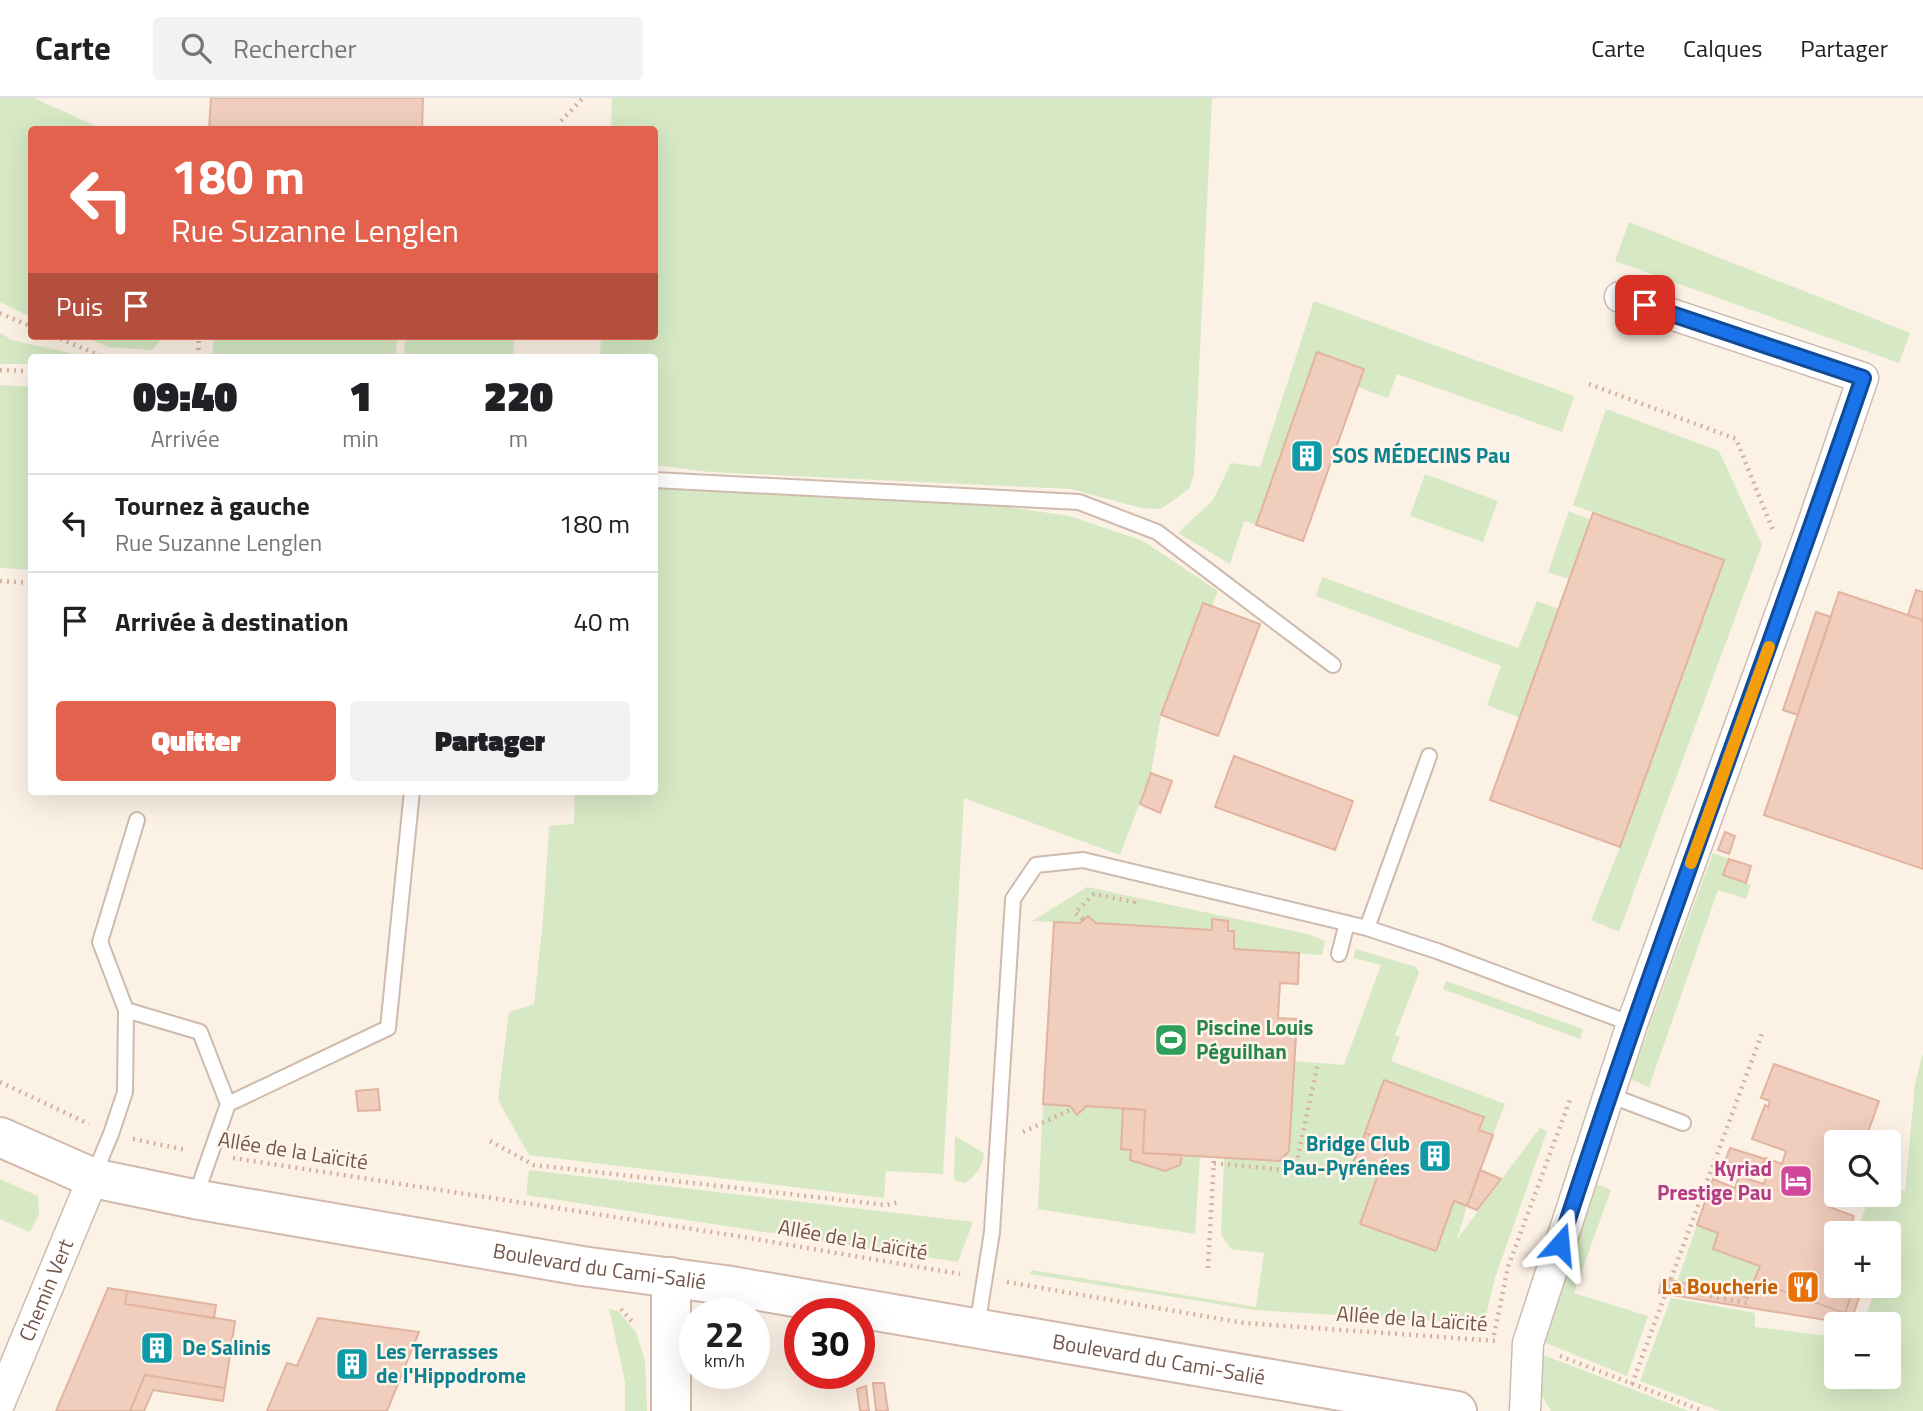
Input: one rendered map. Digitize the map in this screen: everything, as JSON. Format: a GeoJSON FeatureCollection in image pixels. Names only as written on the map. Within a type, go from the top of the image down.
{"type":"FeatureCollection","features":[{"type":"Feature","properties":{"kind":"street"},"geometry":{"type":"LineString","coordinates":[[1525,1411],[1528,1343],[1632,1024],[1810,535],[1863,378],[1620,297]]}},
{"type":"Feature","properties":{"kind":"street","name":"Boulevard du Cami-Salié"},"geometry":{"type":"LineString","coordinates":[[0,1137],[93,1178],[194,1199],[1457,1411]]}},
{"type":"Feature","properties":{"kind":"street","name":"Chemin Vert"},"geometry":{"type":"LineString","coordinates":[[0,1402],[93,1178]]}},
{"type":"Feature","properties":{"kind":"street"},"geometry":{"type":"LineString","coordinates":[[671,1277],[671,1411]]}},
{"type":"Feature","properties":{"kind":"lane"},"geometry":{"type":"LineString","coordinates":[[658,480],[1079,502],[1157,532],[1332,665]]}},
{"type":"Feature","properties":{"kind":"lane"},"geometry":{"type":"LineString","coordinates":[[1367,928],[1429,756]]}},
{"type":"Feature","properties":{"kind":"lane"},"geometry":{"type":"LineString","coordinates":[[228,1104],[388,1028],[412,795]]}},
{"type":"Feature","properties":{"kind":"lane"},"geometry":{"type":"LineString","coordinates":[[93,1178],[125,1093],[126,1010],[100,942],[137,820]]}},
{"type":"Feature","properties":{"kind":"lane"},"geometry":{"type":"LineString","coordinates":[[976,1329],[992,1232],[1013,899],[1036,865],[1083,860],[1367,928],[1437,951],[1632,1024]]}},
{"type":"Feature","properties":{"kind":"lane"},"geometry":{"type":"LineString","coordinates":[[1339,954],[1347,923]]}},
{"type":"Feature","properties":{"kind":"lane"},"geometry":{"type":"LineString","coordinates":[[126,1010],[200,1032],[228,1104],[194,1199]]}},
{"type":"Feature","properties":{"kind":"lane"},"geometry":{"type":"LineString","coordinates":[[1609,1095],[1683,1123]]}},
{"type":"Feature","properties":{"kind":"path"},"geometry":{"type":"LineString","coordinates":[[561,121],[583,98]]}},
{"type":"Feature","properties":{"kind":"path"},"geometry":{"type":"LineString","coordinates":[[0,313],[28,325]]}},
{"type":"Feature","properties":{"kind":"path"},"geometry":{"type":"LineString","coordinates":[[63,340],[96,354]]}},
{"type":"Feature","properties":{"kind":"path"},"geometry":{"type":"LineString","coordinates":[[0,370],[28,371]]}},
{"type":"Feature","properties":{"kind":"path"},"geometry":{"type":"LineString","coordinates":[[1589,384],[1736,439],[1775,538]]}},
{"type":"Feature","properties":{"kind":"path"},"geometry":{"type":"LineString","coordinates":[[0,581],[28,583]]}},
{"type":"Feature","properties":{"kind":"path"},"geometry":{"type":"LineString","coordinates":[[1083,919],[1075,913],[1094,894],[1133,902],[1139,873]]}},
{"type":"Feature","properties":{"kind":"path"},"geometry":{"type":"LineString","coordinates":[[1632,1384],[1762,1033]]}},
{"type":"Feature","properties":{"kind":"path"},"geometry":{"type":"LineString","coordinates":[[1208,1268],[1214,1160],[1285,1170],[1296,1165],[1318,1063]]}},
{"type":"Feature","properties":{"kind":"path","name":"Allée de la Laïcité"},"geometry":{"type":"LineString","coordinates":[[0,1082],[111,1134],[209,1154],[731,1235],[1244,1323],[1528,1343],[1703,1411]]}},
{"type":"Feature","properties":{"kind":"path"},"geometry":{"type":"LineString","coordinates":[[1493,1341],[1508,1267],[1576,1084]]}},
{"type":"Feature","properties":{"kind":"path"},"geometry":{"type":"LineString","coordinates":[[1042,1123],[1072,1109]]}},
{"type":"Feature","properties":{"kind":"path"},"geometry":{"type":"LineString","coordinates":[[489,1141],[534,1165],[886,1205],[899,1202]]}},
{"type":"Feature","properties":{"kind":"path"},"geometry":{"type":"LineString","coordinates":[[1669,1289],[1747,1303]]}},
{"type":"Feature","properties":{"kind":"green space"},"geometry":{"type":"Polygon","coordinates":[[[0,98],[34,98],[95,126],[28,126],[28,316],[0,302],[0,98]]]}},
{"type":"Feature","properties":{"kind":"green space"},"geometry":{"type":"Polygon","coordinates":[[[612,98],[1212,98],[1194,474],[1189,489],[1161,509],[1141,508],[1071,489],[710,472],[658,465],[658,354],[600,354],[601,340],[658,340],[658,126],[611,126],[612,98]]]}},
{"type":"Feature","properties":{"kind":"green space"},"geometry":{"type":"Polygon","coordinates":[[[1629,222],[1910,333],[1899,363],[1615,261],[1629,222]]]}},
{"type":"Feature","properties":{"kind":"green space"},"geometry":{"type":"Polygon","coordinates":[[[1314,301],[1574,396],[1562,432],[1397,374],[1388,398],[1360,388],[1317,353],[1256,525],[1244,521],[1230,564],[1178,533],[1213,500],[1231,463],[1260,467],[1314,301]]]}},
{"type":"Feature","properties":{"kind":"green space"},"geometry":{"type":"Polygon","coordinates":[[[0,333],[12,340],[75,354],[28,354],[28,364],[0,364],[0,333]]]}},
{"type":"Feature","properties":{"kind":"green space"},"geometry":{"type":"Polygon","coordinates":[[[92,340],[161,340],[152,350],[108,347],[92,340]]]}},
{"type":"Feature","properties":{"kind":"green space"},"geometry":{"type":"Polygon","coordinates":[[[214,340],[397,340],[396,354],[212,354],[214,340]]]}},
{"type":"Feature","properties":{"kind":"green space"},"geometry":{"type":"Polygon","coordinates":[[[405,340],[514,340],[513,354],[404,354],[405,340]]]}},
{"type":"Feature","properties":{"kind":"green space"},"geometry":{"type":"Polygon","coordinates":[[[0,385],[28,387],[28,570],[0,568],[0,385]]]}},
{"type":"Feature","properties":{"kind":"green space"},"geometry":{"type":"Polygon","coordinates":[[[1606,409],[1719,451],[1762,545],[1619,932],[1591,920],[1723,560],[1573,505],[1606,409]]]}},
{"type":"Feature","properties":{"kind":"green space"},"geometry":{"type":"Polygon","coordinates":[[[1425,474],[1498,501],[1483,542],[1410,516],[1425,474]]]}},
{"type":"Feature","properties":{"kind":"green space"},"geometry":{"type":"Polygon","coordinates":[[[658,488],[980,503],[1070,516],[1143,541],[1218,591],[1212,606],[1203,603],[1161,715],[1151,773],[1120,855],[964,798],[943,1174],[886,1171],[884,1198],[529,1155],[498,1100],[509,1012],[534,1004],[549,826],[574,824],[575,795],[658,795],[658,488]]]}},
{"type":"Feature","properties":{"kind":"green space"},"geometry":{"type":"Polygon","coordinates":[[[1569,511],[1591,520],[1569,579],[1548,572],[1569,511]]]}},
{"type":"Feature","properties":{"kind":"green space"},"geometry":{"type":"Polygon","coordinates":[[[1322,577],[1518,648],[1537,601],[1559,609],[1520,718],[1487,705],[1501,666],[1316,596],[1322,577]]]}},
{"type":"Feature","properties":{"kind":"green space"},"geometry":{"type":"Polygon","coordinates":[[[1713,853],[1729,859],[1724,875],[1751,885],[1746,899],[1718,890],[1649,1087],[1630,1079],[1713,853]]]}},
{"type":"Feature","properties":{"kind":"green space"},"geometry":{"type":"Polygon","coordinates":[[[1087,887],[1307,934],[1325,941],[1322,955],[1234,949],[1234,931],[1228,931],[1228,921],[1212,919],[1212,930],[1096,923],[1088,917],[1080,923],[1032,921],[1087,887]]]}},
{"type":"Feature","properties":{"kind":"green space"},"geometry":{"type":"Polygon","coordinates":[[[1356,949],[1416,967],[1419,973],[1395,1035],[1400,1037],[1391,1061],[1505,1104],[1493,1135],[1479,1130],[1484,1117],[1384,1080],[1353,1163],[1379,1173],[1360,1224],[1436,1251],[1454,1201],[1467,1206],[1457,1239],[1540,1128],[1547,1131],[1495,1278],[1484,1324],[1255,1310],[1030,1274],[1032,1270],[1256,1307],[1264,1253],[1231,1249],[1221,1235],[1224,1158],[1280,1161],[1289,1151],[1294,1061],[1344,1065],[1381,965],[1353,958],[1356,949]]]}},
{"type":"Feature","properties":{"kind":"green space"},"geometry":{"type":"Polygon","coordinates":[[[1446,981],[1583,1029],[1580,1039],[1443,989],[1446,981]]]}},
{"type":"Feature","properties":{"kind":"green space"},"geometry":{"type":"Polygon","coordinates":[[[1923,1053],[1923,1411],[1720,1411],[1640,1381],[1671,1298],[1755,1313],[1755,1327],[1824,1336],[1824,1389],[1901,1389],[1901,1312],[1867,1312],[1872,1298],[1901,1298],[1901,1221],[1861,1221],[1866,1207],[1901,1207],[1901,1190],[1905,1191],[1915,1084],[1923,1053]]]}},
{"type":"Feature","properties":{"kind":"green space"},"geometry":{"type":"Polygon","coordinates":[[[1043,1104],[1070,1106],[1077,1115],[1086,1106],[1123,1108],[1121,1149],[1132,1151],[1156,1169],[1167,1171],[1177,1167],[1182,1155],[1200,1156],[1195,1234],[1038,1209],[1043,1104]]]}},
{"type":"Feature","properties":{"kind":"green space"},"geometry":{"type":"Polygon","coordinates":[[[955,1136],[984,1153],[978,1170],[965,1183],[954,1180],[955,1136]]]}},
{"type":"Feature","properties":{"kind":"green space"},"geometry":{"type":"Polygon","coordinates":[[[529,1170],[973,1222],[958,1262],[526,1195],[529,1170]]]}},
{"type":"Feature","properties":{"kind":"green space"},"geometry":{"type":"Polygon","coordinates":[[[0,1179],[38,1196],[39,1214],[30,1232],[0,1219],[0,1179]]]}},
{"type":"Feature","properties":{"kind":"green space"},"geometry":{"type":"Polygon","coordinates":[[[1591,1182],[1611,1190],[1574,1293],[1648,1316],[1627,1376],[1541,1341],[1591,1182]]]}},
{"type":"Feature","properties":{"kind":"green space"},"geometry":{"type":"Polygon","coordinates":[[[1697,1225],[1718,1233],[1713,1249],[1760,1266],[1748,1298],[1677,1282],[1697,1225]]]}},
{"type":"Feature","properties":{"kind":"green space"},"geometry":{"type":"Polygon","coordinates":[[[609,1309],[618,1311],[636,1332],[645,1360],[647,1411],[625,1411],[625,1381],[609,1309]]]}},
{"type":"Feature","properties":{"kind":"green space"},"geometry":{"type":"Polygon","coordinates":[[[1541,1354],[1689,1411],[1551,1411],[1542,1396],[1541,1354]]]}},
{"type":"Feature","properties":{"kind":"building"},"geometry":{"type":"Polygon","coordinates":[[[211,98],[423,98],[422,126],[209,126],[211,98]]]}},
{"type":"Feature","properties":{"kind":"building","name":"SOS MÉDECINS Pau"},"geometry":{"type":"Polygon","coordinates":[[[1317,352],[1364,369],[1303,541],[1256,525],[1317,352]]]}},
{"type":"Feature","properties":{"kind":"building"},"geometry":{"type":"Polygon","coordinates":[[[1593,513],[1724,560],[1620,847],[1490,800],[1593,513]]]}},
{"type":"Feature","properties":{"kind":"building"},"geometry":{"type":"Polygon","coordinates":[[[1916,590],[1923,592],[1923,620],[1908,615],[1916,590]]]}},
{"type":"Feature","properties":{"kind":"building"},"geometry":{"type":"Polygon","coordinates":[[[1839,592],[1923,620],[1923,869],[1764,815],[1839,592]]]}},
{"type":"Feature","properties":{"kind":"building"},"geometry":{"type":"Polygon","coordinates":[[[1203,603],[1260,624],[1218,736],[1161,715],[1203,603]]]}},
{"type":"Feature","properties":{"kind":"building"},"geometry":{"type":"Polygon","coordinates":[[[1816,612],[1831,617],[1798,715],[1783,710],[1816,612]]]}},
{"type":"Feature","properties":{"kind":"building"},"geometry":{"type":"Polygon","coordinates":[[[1234,756],[1353,801],[1335,850],[1215,807],[1234,756]]]}},
{"type":"Feature","properties":{"kind":"building"},"geometry":{"type":"Polygon","coordinates":[[[1151,773],[1172,781],[1160,813],[1140,804],[1151,773]]]}},
{"type":"Feature","properties":{"kind":"building"},"geometry":{"type":"Polygon","coordinates":[[[1725,832],[1735,836],[1729,854],[1718,850],[1725,832]]]}},
{"type":"Feature","properties":{"kind":"building"},"geometry":{"type":"Polygon","coordinates":[[[1729,859],[1751,866],[1746,883],[1723,875],[1729,859]]]}},
{"type":"Feature","properties":{"kind":"building","name":"Piscine Louis Péguilhan"},"geometry":{"type":"Polygon","coordinates":[[[1088,916],[1096,923],[1212,930],[1212,919],[1228,921],[1228,931],[1234,931],[1234,949],[1299,953],[1298,984],[1280,983],[1278,1018],[1297,1019],[1289,1151],[1280,1161],[1143,1153],[1145,1110],[1086,1106],[1077,1115],[1070,1106],[1043,1104],[1054,922],[1080,923],[1088,916]]]}},
{"type":"Feature","properties":{"kind":"building"},"geometry":{"type":"Polygon","coordinates":[[[1774,1064],[1879,1101],[1869,1130],[1824,1130],[1824,1207],[1854,1216],[1852,1221],[1824,1221],[1824,1298],[1850,1298],[1845,1312],[1754,1281],[1760,1266],[1713,1249],[1718,1233],[1697,1225],[1713,1179],[1735,1188],[1739,1176],[1764,1184],[1766,1177],[1759,1175],[1766,1158],[1782,1164],[1786,1151],[1752,1139],[1765,1105],[1768,1107],[1770,1101],[1761,1098],[1774,1064]]]}},
{"type":"Feature","properties":{"kind":"building","name":"Bridge Club Pau-Pyrénées"},"geometry":{"type":"Polygon","coordinates":[[[1384,1080],[1484,1117],[1479,1130],[1493,1135],[1467,1206],[1454,1201],[1436,1251],[1360,1224],[1390,1142],[1365,1133],[1384,1080]]]}},
{"type":"Feature","properties":{"kind":"building"},"geometry":{"type":"Polygon","coordinates":[[[378,1089],[380,1110],[358,1111],[356,1091],[378,1089]]]}},
{"type":"Feature","properties":{"kind":"building"},"geometry":{"type":"Polygon","coordinates":[[[1123,1108],[1145,1110],[1143,1153],[1182,1155],[1180,1165],[1165,1171],[1130,1160],[1131,1150],[1121,1149],[1123,1108]]]}},
{"type":"Feature","properties":{"kind":"building"},"geometry":{"type":"Polygon","coordinates":[[[1365,1133],[1390,1142],[1379,1173],[1353,1163],[1365,1133]]]}},
{"type":"Feature","properties":{"kind":"building"},"geometry":{"type":"Polygon","coordinates":[[[1730,1148],[1765,1159],[1759,1175],[1725,1161],[1730,1148]]]}},
{"type":"Feature","properties":{"kind":"building"},"geometry":{"type":"Polygon","coordinates":[[[1480,1170],[1501,1179],[1477,1210],[1467,1206],[1480,1170]]]}},
{"type":"Feature","properties":{"kind":"building"},"geometry":{"type":"Polygon","coordinates":[[[1662,1278],[1748,1298],[1754,1281],[1842,1312],[1824,1312],[1824,1320],[1659,1293],[1662,1278]]]}},
{"type":"Feature","properties":{"kind":"building","name":"De Salinis"},"geometry":{"type":"Polygon","coordinates":[[[108,1288],[127,1291],[125,1304],[235,1321],[225,1388],[145,1375],[130,1411],[56,1411],[108,1288]]]}},
{"type":"Feature","properties":{"kind":"building"},"geometry":{"type":"Polygon","coordinates":[[[127,1291],[216,1305],[214,1318],[125,1304],[127,1291]]]}},
{"type":"Feature","properties":{"kind":"building"},"geometry":{"type":"Polygon","coordinates":[[[1850,1298],[1859,1298],[1854,1312],[1845,1312],[1850,1298]]]}},
{"type":"Feature","properties":{"kind":"building","name":"Les Terrasses de l'Hippodrome"},"geometry":{"type":"Polygon","coordinates":[[[318,1318],[419,1332],[387,1411],[267,1411],[287,1363],[297,1366],[318,1318]]]}},
{"type":"Feature","properties":{"kind":"building"},"geometry":{"type":"Polygon","coordinates":[[[145,1375],[225,1388],[223,1401],[153,1390],[144,1411],[130,1411],[145,1375]]]}},
{"type":"Feature","properties":{"kind":"building"},"geometry":{"type":"Polygon","coordinates":[[[875,1383],[884,1383],[888,1411],[876,1411],[875,1383]]]}},
{"type":"Feature","properties":{"kind":"building"},"geometry":{"type":"Polygon","coordinates":[[[857,1389],[866,1389],[869,1411],[860,1411],[857,1389]]]}},
{"type":"Feature","properties":{"kind":"slow traffic"},"geometry":{"type":"LineString","coordinates":[[1691,863],[1769,647]]}},
{"type":"Feature","properties":{"kind":"place","name":"SOS MÉDECINS Pau"},"geometry":{"type":"Point","coordinates":[1307,456]}},
{"type":"Feature","properties":{"kind":"place","name":"Piscine Louis Péguilhan"},"geometry":{"type":"Point","coordinates":[1171,1040]}},
{"type":"Feature","properties":{"kind":"place","name":"Bridge Club Pau-Pyrénées"},"geometry":{"type":"Point","coordinates":[1435,1156]}},
{"type":"Feature","properties":{"kind":"place","name":"Kyriad Prestige Pau"},"geometry":{"type":"Point","coordinates":[1796,1181]}},
{"type":"Feature","properties":{"kind":"place","name":"La Boucherie"},"geometry":{"type":"Point","coordinates":[1803,1287]}},
{"type":"Feature","properties":{"kind":"place","name":"De Salinis"},"geometry":{"type":"Point","coordinates":[157,1348]}},
{"type":"Feature","properties":{"kind":"place","name":"Les Terrasses de l'Hippodrome"},"geometry":{"type":"Point","coordinates":[352,1364]}},
{"type":"Feature","properties":{"kind":"route"},"geometry":{"type":"LineString","coordinates":[[1560,1244],[1632,1024],[1810,535],[1863,378],[1645,305]]}}]}
